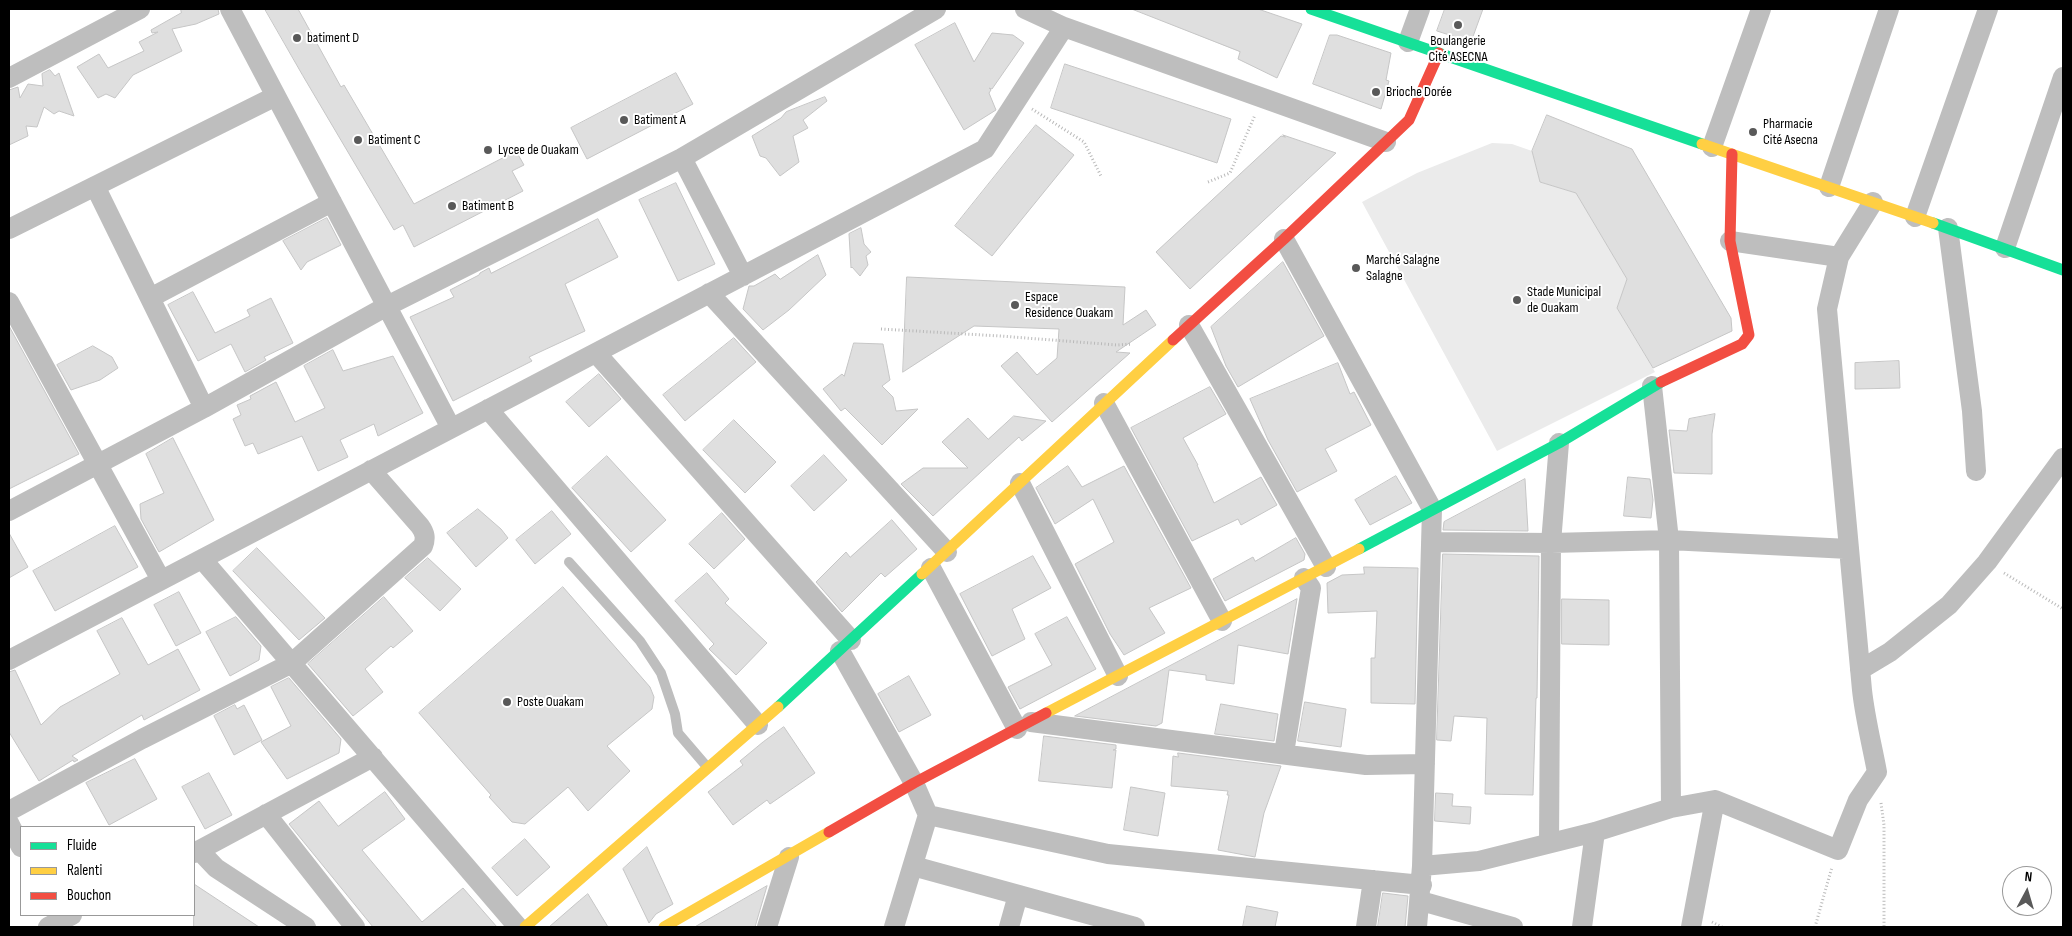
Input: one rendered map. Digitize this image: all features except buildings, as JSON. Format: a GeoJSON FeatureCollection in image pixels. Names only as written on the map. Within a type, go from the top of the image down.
{"type":"FeatureCollection","features":[{"type":"Feature","properties":{"kind":"street"},"geometry":{"type":"LineString","coordinates":[[230,9],[451,428]]}},
{"type":"Feature","properties":{"kind":"street"},"geometry":{"type":"LineString","coordinates":[[9,511],[204,408],[387,306],[682,158],[936,9]]}},
{"type":"Feature","properties":{"kind":"street"},"geometry":{"type":"LineString","coordinates":[[1025,9],[1064,27],[1386,142]]}},
{"type":"Feature","properties":{"kind":"street"},"geometry":{"type":"LineString","coordinates":[[1311,9],[1948,228],[2063,270]]}},
{"type":"Feature","properties":{"kind":"street"},"geometry":{"type":"LineString","coordinates":[[1408,42],[1420,9]]}},
{"type":"Feature","properties":{"kind":"street"},"geometry":{"type":"LineString","coordinates":[[1829,187],[1889,9]]}},
{"type":"Feature","properties":{"kind":"street"},"geometry":{"type":"LineString","coordinates":[[1915,217],[1988,9]]}},
{"type":"Feature","properties":{"kind":"street"},"geometry":{"type":"LineString","coordinates":[[1712,147],[1757,10]]}},
{"type":"Feature","properties":{"kind":"street"},"geometry":{"type":"LineString","coordinates":[[9,78],[129,11]]}},
{"type":"Feature","properties":{"kind":"street"},"geometry":{"type":"LineString","coordinates":[[9,660],[985,149],[1064,27]]}},
{"type":"Feature","properties":{"kind":"street"},"geometry":{"type":"LineString","coordinates":[[525,927],[758,726],[930,568],[1104,403],[1284,239],[1386,142],[1409,120],[1439,53]]}},
{"type":"Feature","properties":{"kind":"street"},"geometry":{"type":"LineString","coordinates":[[2004,248],[2063,77]]}},
{"type":"Feature","properties":{"kind":"street"},"geometry":{"type":"LineString","coordinates":[[9,229],[276,96]]}},
{"type":"Feature","properties":{"kind":"street"},"geometry":{"type":"LineString","coordinates":[[664,927],[789,857],[914,783],[1559,443],[1652,386],[1742,344],[1749,335],[1730,241],[1732,154]]}},
{"type":"Feature","properties":{"kind":"street"},"geometry":{"type":"LineString","coordinates":[[682,158],[742,276]]}},
{"type":"Feature","properties":{"kind":"street"},"geometry":{"type":"LineString","coordinates":[[95,186],[204,408]]}},
{"type":"Feature","properties":{"kind":"street"},"geometry":{"type":"LineString","coordinates":[[150,298],[332,202]]}},
{"type":"Feature","properties":{"kind":"street"},"geometry":{"type":"LineString","coordinates":[[1421,884],[1479,861],[1595,832],[1670,808],[1715,800],[1838,850],[1858,800],[1877,772],[1872,742],[1865,719],[1827,309],[1838,256],[1873,202]]}},
{"type":"Feature","properties":{"kind":"street"},"geometry":{"type":"LineString","coordinates":[[1948,228],[1972,411],[1976,471]]}},
{"type":"Feature","properties":{"kind":"street"},"geometry":{"type":"LineString","coordinates":[[1284,239],[1432,510],[1421,884],[1417,927]]}},
{"type":"Feature","properties":{"kind":"street"},"geometry":{"type":"LineString","coordinates":[[1730,241],[1838,256]]}},
{"type":"Feature","properties":{"kind":"street"},"geometry":{"type":"LineString","coordinates":[[709,293],[947,552]]}},
{"type":"Feature","properties":{"kind":"street"},"geometry":{"type":"LineString","coordinates":[[9,302],[161,580]]}},
{"type":"Feature","properties":{"kind":"street"},"geometry":{"type":"LineString","coordinates":[[1189,325],[1326,567]]}},
{"type":"Feature","properties":{"kind":"street"},"geometry":{"type":"LineString","coordinates":[[596,353],[845,645],[928,815],[894,927]]}},
{"type":"Feature","properties":{"kind":"street"},"geometry":{"type":"LineString","coordinates":[[1652,386],[1669,540],[1670,808]]}},
{"type":"Feature","properties":{"kind":"street"},"geometry":{"type":"LineString","coordinates":[[1104,403],[1222,621]]}},
{"type":"Feature","properties":{"kind":"street"},"geometry":{"type":"LineString","coordinates":[[488,409],[758,726]]}},
{"type":"Feature","properties":{"kind":"street"},"geometry":{"type":"LineString","coordinates":[[1549,844],[1551,543],[1559,443]]}},
{"type":"Feature","properties":{"kind":"street"},"geometry":{"type":"LineString","coordinates":[[1860,670],[1890,652],[1949,605],[1987,562],[2063,458]]}},
{"type":"Feature","properties":{"kind":"street"},"geometry":{"type":"LineString","coordinates":[[9,811],[292,663],[423,546],[425,540],[424,532],[420,526],[371,470]]}},
{"type":"Feature","properties":{"kind":"street"},"geometry":{"type":"LineString","coordinates":[[1020,483],[1118,676]]}},
{"type":"Feature","properties":{"kind":"street"},"geometry":{"type":"LineString","coordinates":[[1431,542],[1551,543],[1669,540],[1849,549]]}},
{"type":"Feature","properties":{"kind":"street"},"geometry":{"type":"LineString","coordinates":[[202,559],[518,927]]}},
{"type":"Feature","properties":{"kind":"street"},"geometry":{"type":"LineString","coordinates":[[930,568],[1024,726]]}},
{"type":"Feature","properties":{"kind":"street"},"geometry":{"type":"LineString","coordinates":[[1284,753],[1311,588],[1304,578]]}},
{"type":"Feature","properties":{"kind":"street"},"geometry":{"type":"LineString","coordinates":[[1024,726],[1284,753],[1366,765],[1425,764]]}},
{"type":"Feature","properties":{"kind":"street"},"geometry":{"type":"LineString","coordinates":[[306,927],[216,868],[196,852],[372,757]]}},
{"type":"Feature","properties":{"kind":"street"},"geometry":{"type":"LineString","coordinates":[[1691,927],[1715,800]]}},
{"type":"Feature","properties":{"kind":"street"},"geometry":{"type":"LineString","coordinates":[[266,814],[355,927]]}},
{"type":"Feature","properties":{"kind":"street"},"geometry":{"type":"LineString","coordinates":[[928,815],[1108,854],[1421,884],[1513,927]]}},
{"type":"Feature","properties":{"kind":"street"},"geometry":{"type":"LineString","coordinates":[[9,823],[20,845]]}},
{"type":"Feature","properties":{"kind":"street"},"geometry":{"type":"LineString","coordinates":[[1582,927],[1595,832]]}},
{"type":"Feature","properties":{"kind":"street"},"geometry":{"type":"LineString","coordinates":[[768,927],[789,857]]}},
{"type":"Feature","properties":{"kind":"street"},"geometry":{"type":"LineString","coordinates":[[913,866],[1135,927]]}},
{"type":"Feature","properties":{"kind":"street"},"geometry":{"type":"LineString","coordinates":[[1366,927],[1373,880]]}},
{"type":"Feature","properties":{"kind":"street"},"geometry":{"type":"LineString","coordinates":[[1009,927],[1018,895]]}},
{"type":"Feature","properties":{"kind":"lane"},"geometry":{"type":"LineString","coordinates":[[569,562],[640,641],[661,673],[675,714],[678,733],[708,768]]}},
{"type":"Feature","properties":{"kind":"path"},"geometry":{"type":"LineString","coordinates":[[1208,182],[1230,173],[1263,97]]}},
{"type":"Feature","properties":{"kind":"path"},"geometry":{"type":"LineString","coordinates":[[1017,100],[1084,142],[1101,176]]}},
{"type":"Feature","properties":{"kind":"path"},"geometry":{"type":"LineString","coordinates":[[881,329],[1117,345],[1142,344],[1157,354]]}},
{"type":"Feature","properties":{"kind":"path"},"geometry":{"type":"LineString","coordinates":[[1987,562],[2063,609]]}},
{"type":"Feature","properties":{"kind":"path"},"geometry":{"type":"LineString","coordinates":[[1877,772],[1884,825],[1884,927]]}},
{"type":"Feature","properties":{"kind":"path"},"geometry":{"type":"LineString","coordinates":[[1815,927],[1838,850]]}},
{"type":"Feature","properties":{"kind":"shaded area","name":"Stade Municipal de Ouakam"},"geometry":{"type":"Polygon","coordinates":[[[1492,143],[1512,144],[1532,151],[1540,182],[1576,193],[1627,279],[1617,308],[1655,372],[1497,451],[1362,202],[1417,173],[1492,143]]]}},
{"type":"Feature","properties":{"kind":"traffic: fast"},"geometry":{"type":"LineString","coordinates":[[1311,9],[1702,144]]}},
{"type":"Feature","properties":{"kind":"traffic: fast"},"geometry":{"type":"LineString","coordinates":[[1933,223],[2063,270]]}},
{"type":"Feature","properties":{"kind":"traffic: fast"},"geometry":{"type":"LineString","coordinates":[[1359,549],[1559,443],[1661,382]]}},
{"type":"Feature","properties":{"kind":"traffic: fast"},"geometry":{"type":"LineString","coordinates":[[778,707],[922,574]]}},
{"type":"Feature","properties":{"kind":"traffic: slow"},"geometry":{"type":"LineString","coordinates":[[1702,144],[1933,223]]}},
{"type":"Feature","properties":{"kind":"traffic: slow"},"geometry":{"type":"LineString","coordinates":[[922,574],[1173,340]]}},
{"type":"Feature","properties":{"kind":"traffic: slow"},"geometry":{"type":"LineString","coordinates":[[1046,713],[1359,549]]}},
{"type":"Feature","properties":{"kind":"traffic: slow"},"geometry":{"type":"LineString","coordinates":[[525,927],[778,707]]}},
{"type":"Feature","properties":{"kind":"traffic: slow"},"geometry":{"type":"LineString","coordinates":[[664,927],[829,832]]}},
{"type":"Feature","properties":{"kind":"traffic: jam"},"geometry":{"type":"LineString","coordinates":[[1173,340],[1284,239],[1409,120],[1439,53]]}},
{"type":"Feature","properties":{"kind":"traffic: jam"},"geometry":{"type":"LineString","coordinates":[[1661,382],[1742,344],[1749,335],[1730,241],[1732,154]]}},
{"type":"Feature","properties":{"kind":"traffic: jam"},"geometry":{"type":"LineString","coordinates":[[829,832],[914,783],[1046,713]]}},
{"type":"Feature","properties":{"kind":"place","name":"Boulangerie Cité ASECNA"},"geometry":{"type":"Point","coordinates":[1458,25]}},
{"type":"Feature","properties":{"kind":"place","name":"batiment D"},"geometry":{"type":"Point","coordinates":[297,38]}},
{"type":"Feature","properties":{"kind":"place","name":"Brioche Dorée"},"geometry":{"type":"Point","coordinates":[1376,92]}},
{"type":"Feature","properties":{"kind":"place","name":"Batiment A"},"geometry":{"type":"Point","coordinates":[624,120]}},
{"type":"Feature","properties":{"kind":"place","name":"Pharmacie Cité Asecna"},"geometry":{"type":"Point","coordinates":[1753,132]}},
{"type":"Feature","properties":{"kind":"place","name":"Batiment C"},"geometry":{"type":"Point","coordinates":[358,140]}},
{"type":"Feature","properties":{"kind":"place","name":"Lycee de Ouakam"},"geometry":{"type":"Point","coordinates":[488,150]}},
{"type":"Feature","properties":{"kind":"place","name":"Batiment B"},"geometry":{"type":"Point","coordinates":[452,206]}},
{"type":"Feature","properties":{"kind":"place","name":"Marché Salagne Salagne"},"geometry":{"type":"Point","coordinates":[1356,268]}},
{"type":"Feature","properties":{"kind":"place","name":"Stade Municipal de Ouakam"},"geometry":{"type":"Point","coordinates":[1517,300]}},
{"type":"Feature","properties":{"kind":"place","name":"Espace Residence Ouakam"},"geometry":{"type":"Point","coordinates":[1015,305]}},
{"type":"Feature","properties":{"kind":"place","name":"Poste Ouakam"},"geometry":{"type":"Point","coordinates":[507,702]}}]}
